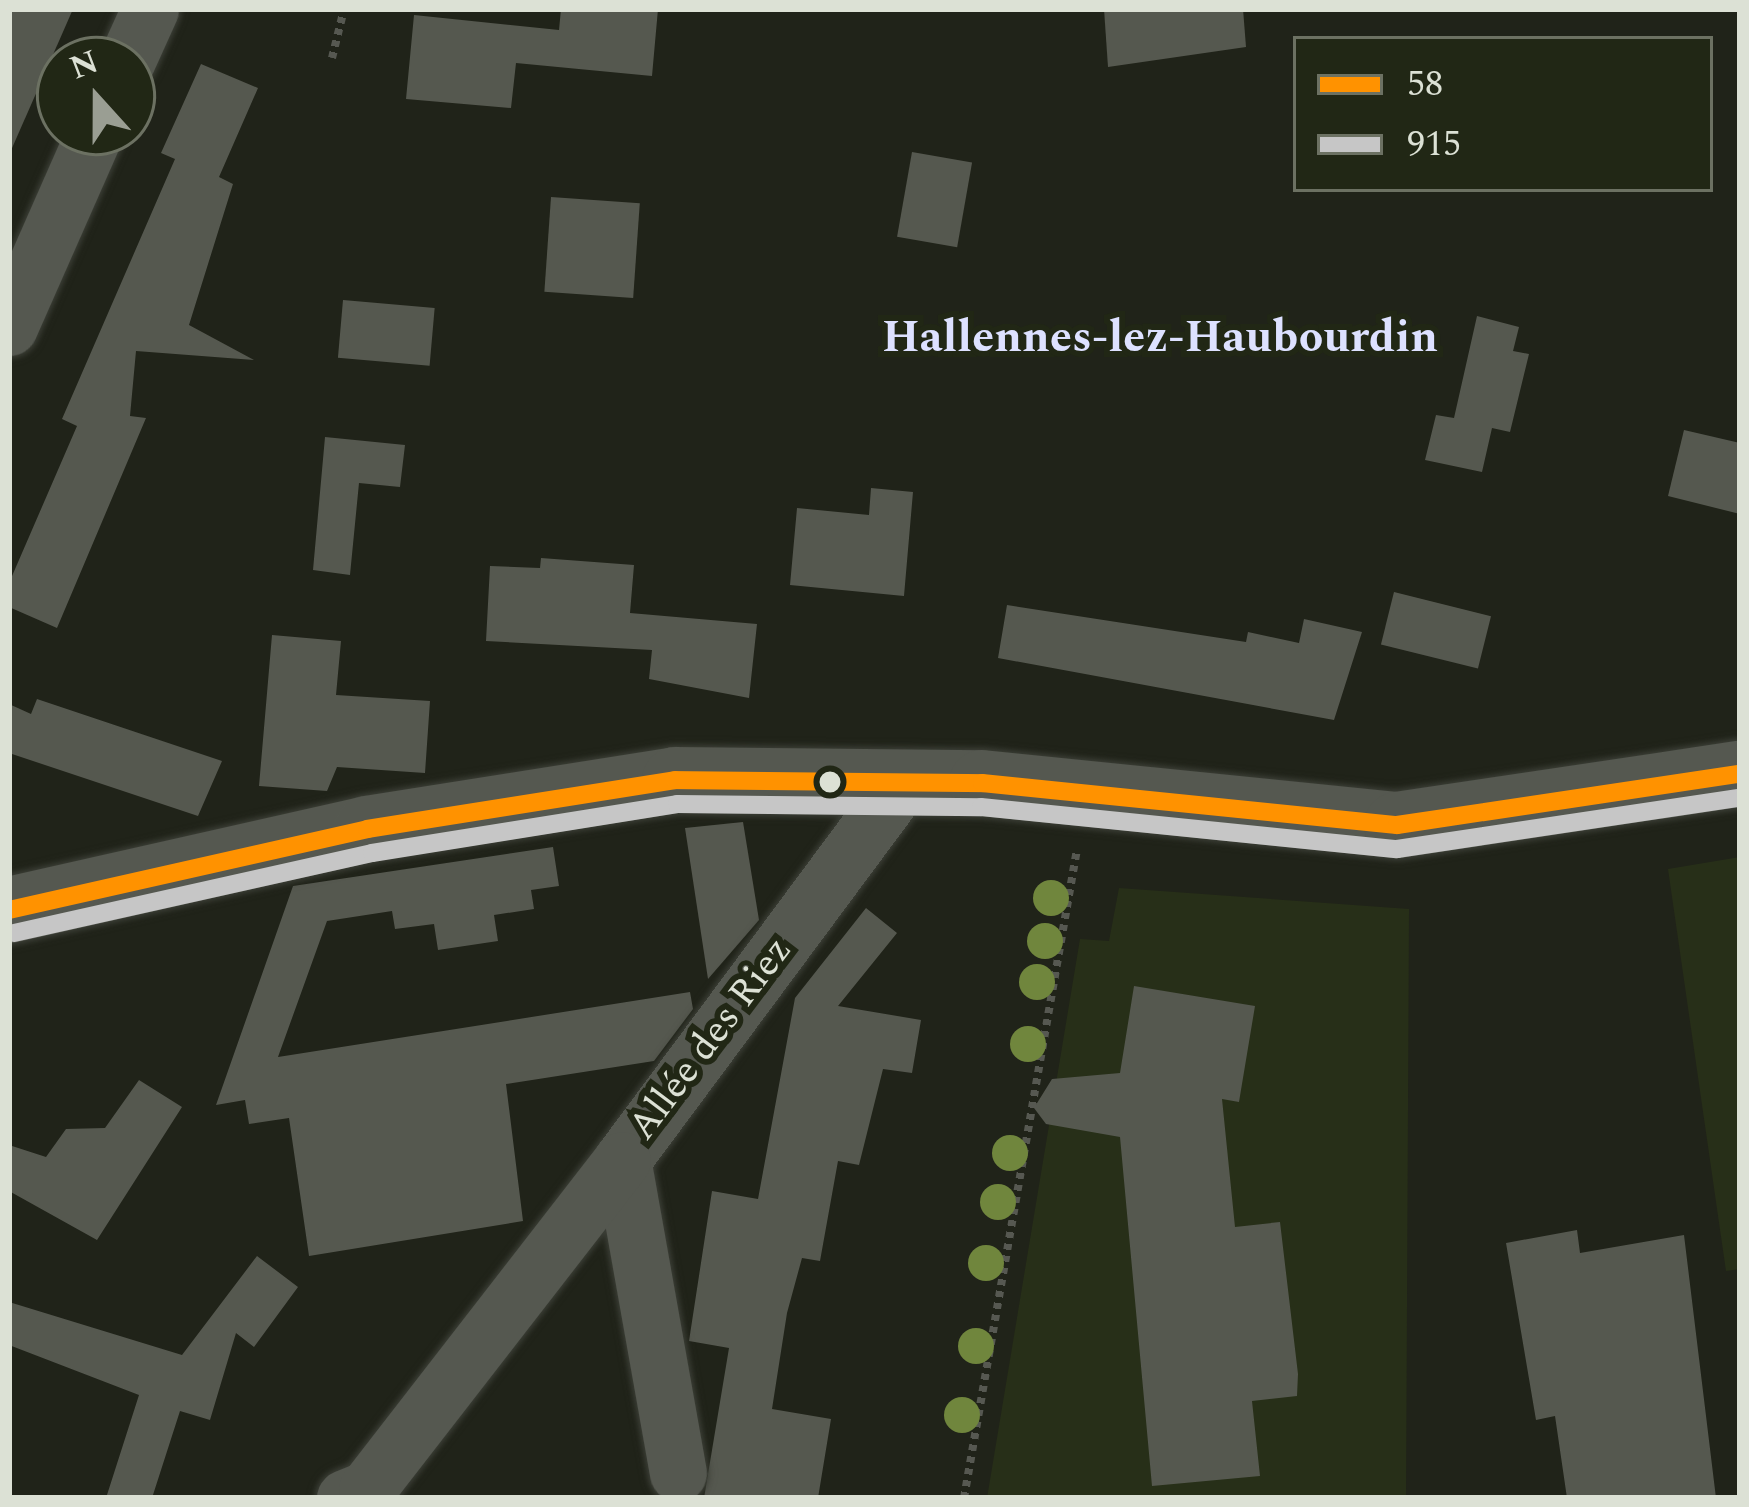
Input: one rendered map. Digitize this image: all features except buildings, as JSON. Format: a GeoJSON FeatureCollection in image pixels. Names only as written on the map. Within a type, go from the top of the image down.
{"type":"FeatureCollection","features":[{"type":"Feature","properties":{"kind":"street"},"geometry":{"type":"LineString","coordinates":[[9,327],[84,156]]}},
{"type":"Feature","properties":{"kind":"street"},"geometry":{"type":"LineString","coordinates":[[9,910],[367,830],[634,785],[904,779],[1088,791],[1397,825],[1740,774]]}},
{"type":"Feature","properties":{"kind":"street","name":"Allée des Riez"},"geometry":{"type":"LineString","coordinates":[[678,1473],[622,1160],[904,779]]}},
{"type":"Feature","properties":{"kind":"street"},"geometry":{"type":"LineString","coordinates":[[345,1498],[367,1489],[622,1160]]}},
{"type":"Feature","properties":{"kind":"path"},"geometry":{"type":"LineString","coordinates":[[332,58],[344,9]]}},
{"type":"Feature","properties":{"kind":"path"},"geometry":{"type":"LineString","coordinates":[[964,1498],[1088,791]]}},
{"type":"Feature","properties":{"kind":"shaded area"},"geometry":{"type":"Polygon","coordinates":[[[1740,857],[1740,1269],[1726,1271],[1668,869],[1740,857]]]}},
{"type":"Feature","properties":{"kind":"shaded area"},"geometry":{"type":"Polygon","coordinates":[[[1119,888],[1409,909],[1406,1498],[987,1498],[1080,939],[1109,941],[1119,888]]]}},
{"type":"Feature","properties":{"kind":"transit line","name":"58"},"geometry":{"type":"LineString","coordinates":[[9,910],[367,829],[675,780],[982,783],[1397,825],[1740,774]]}},
{"type":"Feature","properties":{"kind":"transit line","name":"915"},"geometry":{"type":"LineString","coordinates":[[14,933],[372,853],[677,804],[981,807],[1397,849],[1740,798]]}},
{"type":"Feature","properties":{"kind":"district","name":"Hallennes-lez-Haubourdin"},"geometry":{"type":"Point","coordinates":[1160,338]}}]}
